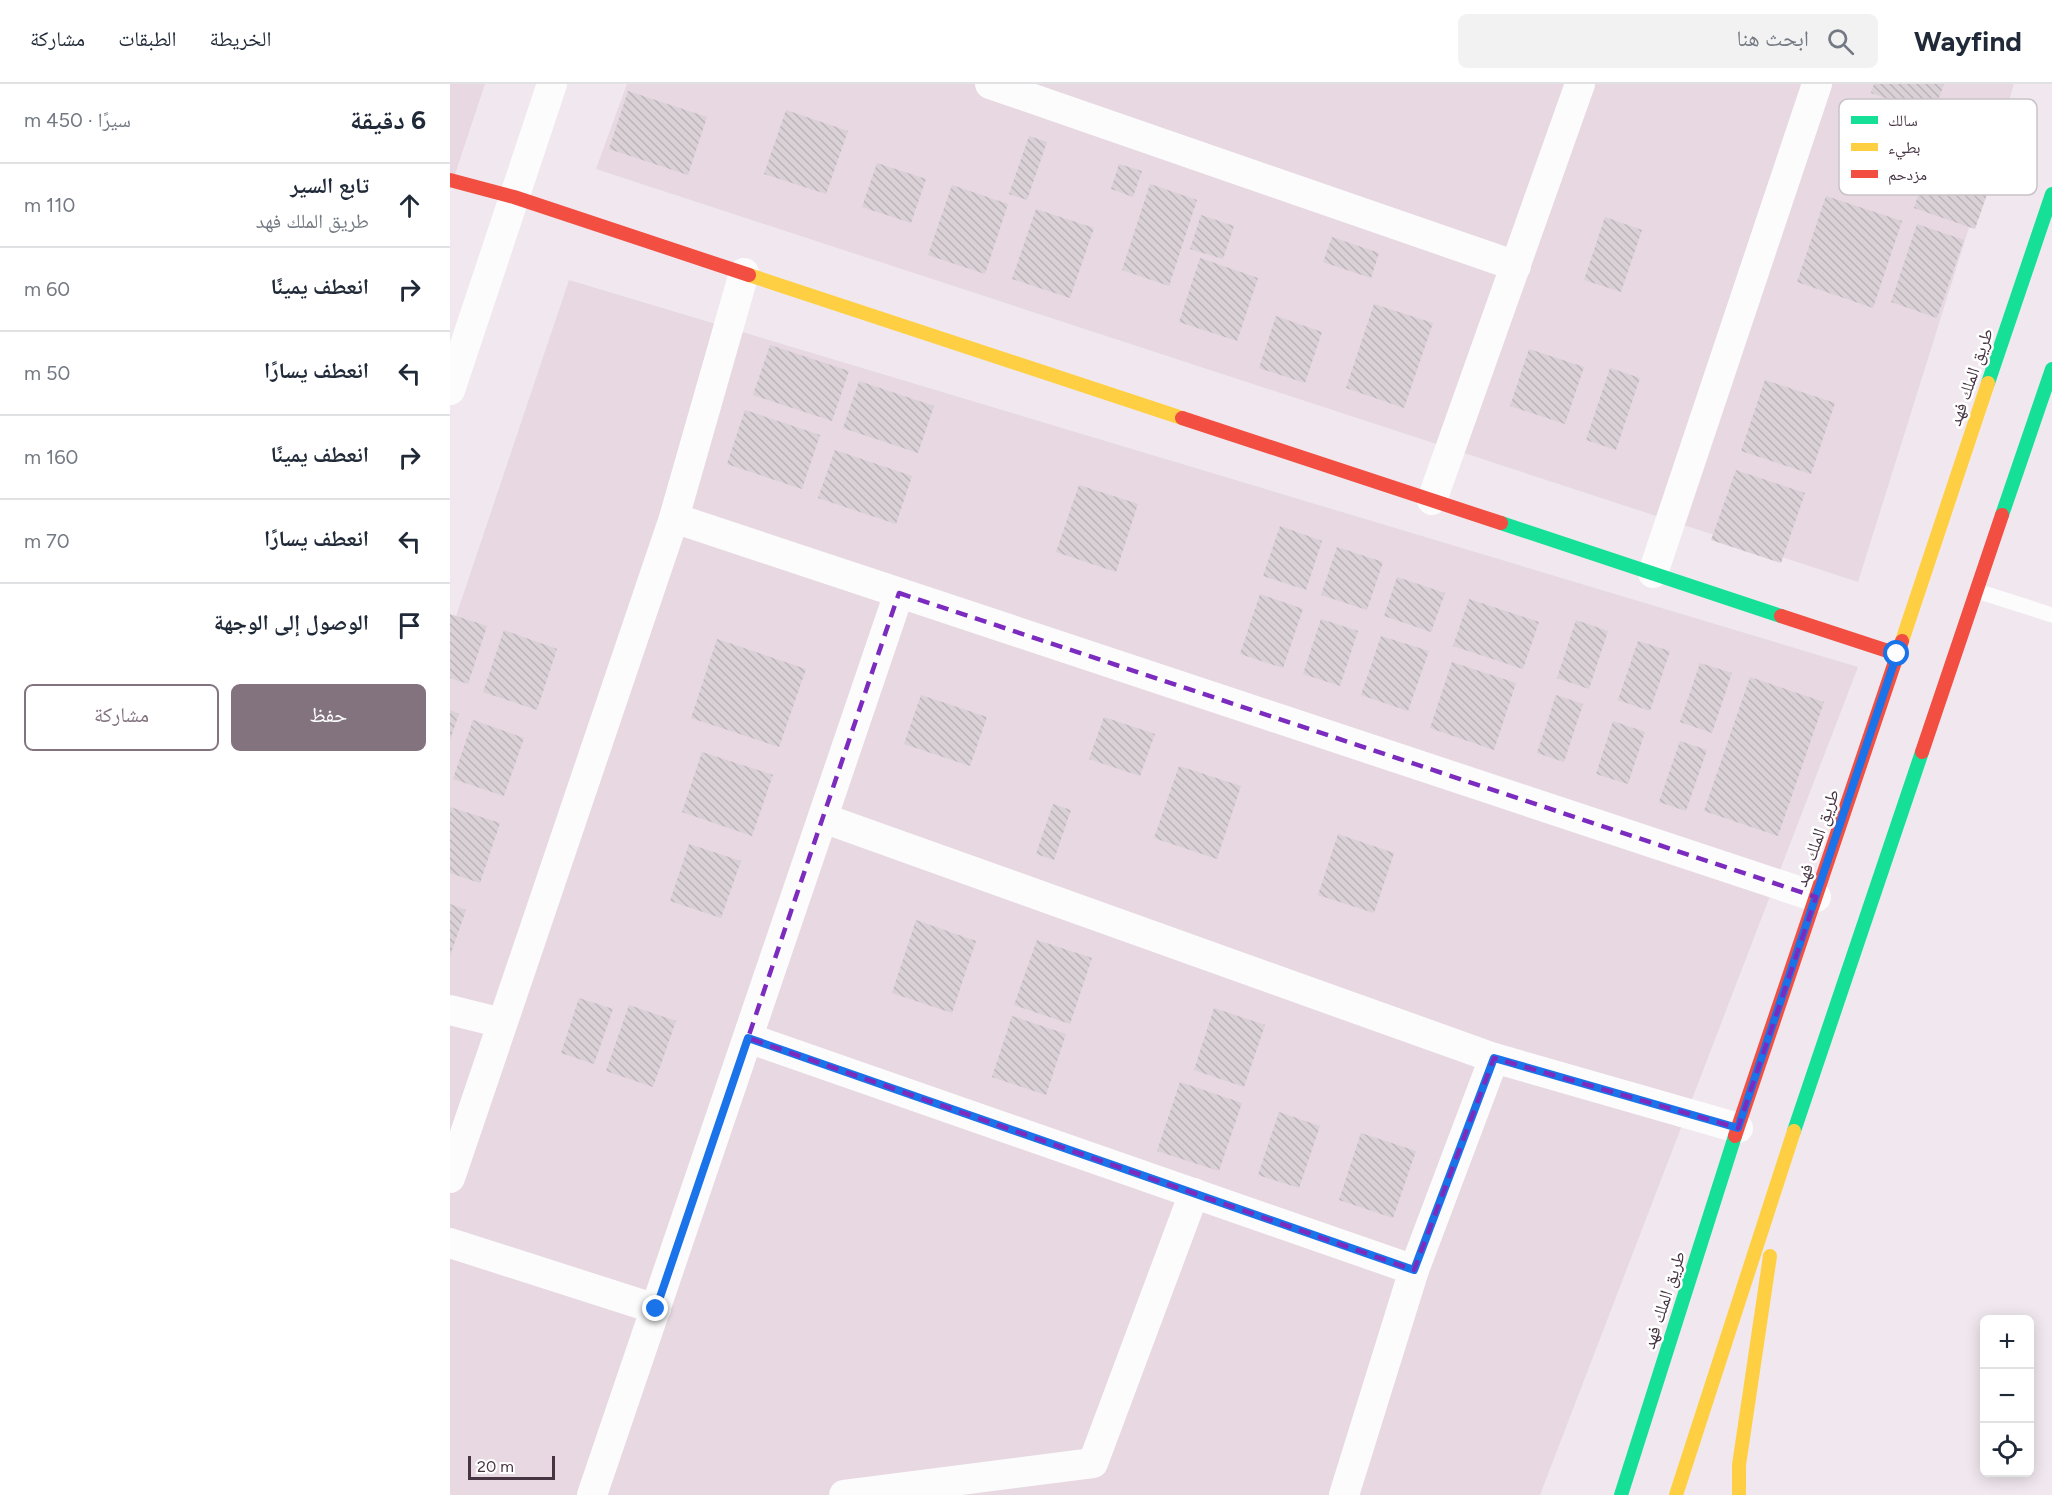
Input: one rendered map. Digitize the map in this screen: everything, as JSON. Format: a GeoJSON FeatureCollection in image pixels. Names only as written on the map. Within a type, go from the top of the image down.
{"type":"FeatureCollection","features":[{"type":"Feature","properties":{"kind":"street"},"geometry":{"type":"LineString","coordinates":[[450,390],[552,84]]}},
{"type":"Feature","properties":{"kind":"street"},"geometry":{"type":"LineString","coordinates":[[990,84],[1062,96],[1516,266]]}},
{"type":"Feature","properties":{"kind":"street"},"geometry":{"type":"LineString","coordinates":[[1432,500],[1581,84]]}},
{"type":"Feature","properties":{"kind":"street"},"geometry":{"type":"LineString","coordinates":[[1653,573],[1817,84]]}},
{"type":"Feature","properties":{"kind":"street"},"geometry":{"type":"LineString","coordinates":[[450,180],[514,197],[1897,654]]}},
{"type":"Feature","properties":{"kind":"street","name":"طريق الملك فهد"},"geometry":{"type":"LineString","coordinates":[[1621,1495],[1738,1128],[2052,194]]}},
{"type":"Feature","properties":{"kind":"street"},"geometry":{"type":"LineString","coordinates":[[450,1178],[674,518],[744,273]]}},
{"type":"Feature","properties":{"kind":"street"},"geometry":{"type":"LineString","coordinates":[[1676,1495],[1784,1162],[2052,369]]}},
{"type":"Feature","properties":{"kind":"street"},"geometry":{"type":"LineString","coordinates":[[674,518],[1816,897]]}},
{"type":"Feature","properties":{"kind":"street"},"geometry":{"type":"LineString","coordinates":[[592,1495],[899,593]]}},
{"type":"Feature","properties":{"kind":"street"},"geometry":{"type":"LineString","coordinates":[[823,818],[1494,1058],[1738,1128]]}},
{"type":"Feature","properties":{"kind":"street"},"geometry":{"type":"LineString","coordinates":[[450,1010],[502,1023]]}},
{"type":"Feature","properties":{"kind":"street"},"geometry":{"type":"LineString","coordinates":[[748,1038],[1414,1270]]}},
{"type":"Feature","properties":{"kind":"street"},"geometry":{"type":"LineString","coordinates":[[1344,1495],[1414,1270],[1494,1058]]}},
{"type":"Feature","properties":{"kind":"street"},"geometry":{"type":"LineString","coordinates":[[1740,1495],[1738,1465],[1784,1162]]}},
{"type":"Feature","properties":{"kind":"street"},"geometry":{"type":"LineString","coordinates":[[844,1495],[1093,1463],[1194,1193]]}},
{"type":"Feature","properties":{"kind":"street"},"geometry":{"type":"LineString","coordinates":[[450,1243],[656,1309]]}},
{"type":"Feature","properties":{"kind":"lane"},"geometry":{"type":"LineString","coordinates":[[1977,591],[2052,615]]}},
{"type":"Feature","properties":{"kind":"highlighted area"},"geometry":{"type":"Polygon","coordinates":[[[899,593],[1816,897],[1738,1128],[1494,1058],[1414,1270],[748,1038],[899,593]]]}},
{"type":"Feature","properties":{"kind":"shaded area"},"geometry":{"type":"Polygon","coordinates":[[[450,84],[485,84],[450,189],[450,84]]]}},
{"type":"Feature","properties":{"kind":"shaded area"},"geometry":{"type":"Polygon","coordinates":[[[627,84],[2014,84],[2009,99],[1839,99],[1839,195],[1979,195],[1858,582],[596,169],[627,84]]]}},
{"type":"Feature","properties":{"kind":"shaded area"},"geometry":{"type":"Polygon","coordinates":[[[569,280],[1858,667],[1540,1495],[450,1495],[450,634],[569,280]]]}},
{"type":"Feature","properties":{"kind":"building"},"geometry":{"type":"Polygon","coordinates":[[[1874,84],[1944,84],[1938,99],[1889,99],[1871,93],[1874,84]]]}},
{"type":"Feature","properties":{"kind":"building"},"geometry":{"type":"Polygon","coordinates":[[[628,91],[707,117],[688,175],[609,149],[628,91]]]}},
{"type":"Feature","properties":{"kind":"building"},"geometry":{"type":"Polygon","coordinates":[[[786,110],[848,131],[826,194],[764,174],[786,110]]]}},
{"type":"Feature","properties":{"kind":"building"},"geometry":{"type":"Polygon","coordinates":[[[1029,136],[1047,142],[1027,200],[1009,194],[1029,136]]]}},
{"type":"Feature","properties":{"kind":"building"},"geometry":{"type":"Polygon","coordinates":[[[877,163],[926,179],[911,223],[862,207],[877,163]]]}},
{"type":"Feature","properties":{"kind":"building"},"geometry":{"type":"Polygon","coordinates":[[[1119,164],[1142,171],[1133,197],[1111,189],[1119,164]]]}},
{"type":"Feature","properties":{"kind":"building"},"geometry":{"type":"Polygon","coordinates":[[[1150,184],[1197,200],[1169,286],[1122,270],[1150,184]]]}},
{"type":"Feature","properties":{"kind":"building"},"geometry":{"type":"Polygon","coordinates":[[[952,185],[1008,204],[985,274],[928,255],[952,185]]]}},
{"type":"Feature","properties":{"kind":"building"},"geometry":{"type":"Polygon","coordinates":[[[1918,195],[1987,195],[1975,229],[1914,208],[1918,195]]]}},
{"type":"Feature","properties":{"kind":"building"},"geometry":{"type":"Polygon","coordinates":[[[1826,196],[1902,221],[1873,308],[1797,282],[1826,196]]]}},
{"type":"Feature","properties":{"kind":"building"},"geometry":{"type":"Polygon","coordinates":[[[1036,209],[1094,228],[1070,298],[1012,279],[1036,209]]]}},
{"type":"Feature","properties":{"kind":"building"},"geometry":{"type":"Polygon","coordinates":[[[1201,215],[1234,226],[1223,259],[1190,249],[1201,215]]]}},
{"type":"Feature","properties":{"kind":"building"},"geometry":{"type":"Polygon","coordinates":[[[1605,217],[1642,230],[1621,292],[1584,280],[1605,217]]]}},
{"type":"Feature","properties":{"kind":"building"},"geometry":{"type":"Polygon","coordinates":[[[1917,224],[1964,240],[1937,318],[1891,302],[1917,224]]]}},
{"type":"Feature","properties":{"kind":"building"},"geometry":{"type":"Polygon","coordinates":[[[1332,237],[1379,253],[1371,278],[1323,262],[1332,237]]]}},
{"type":"Feature","properties":{"kind":"building"},"geometry":{"type":"Polygon","coordinates":[[[1200,258],[1258,278],[1237,341],[1179,322],[1200,258]]]}},
{"type":"Feature","properties":{"kind":"building"},"geometry":{"type":"Polygon","coordinates":[[[1374,304],[1433,323],[1404,408],[1346,388],[1374,304]]]}},
{"type":"Feature","properties":{"kind":"building"},"geometry":{"type":"Polygon","coordinates":[[[1276,316],[1322,332],[1305,383],[1259,368],[1276,316]]]}},
{"type":"Feature","properties":{"kind":"building"},"geometry":{"type":"Polygon","coordinates":[[[770,345],[849,371],[832,421],[753,395],[770,345]]]}},
{"type":"Feature","properties":{"kind":"building"},"geometry":{"type":"Polygon","coordinates":[[[1529,349],[1584,367],[1565,424],[1510,406],[1529,349]]]}},
{"type":"Feature","properties":{"kind":"building"},"geometry":{"type":"Polygon","coordinates":[[[1610,368],[1640,378],[1616,450],[1586,440],[1610,368]]]}},
{"type":"Feature","properties":{"kind":"building"},"geometry":{"type":"Polygon","coordinates":[[[1765,380],[1835,403],[1811,474],[1741,451],[1765,380]]]}},
{"type":"Feature","properties":{"kind":"building"},"geometry":{"type":"Polygon","coordinates":[[[859,381],[934,406],[918,453],[843,428],[859,381]]]}},
{"type":"Feature","properties":{"kind":"building"},"geometry":{"type":"Polygon","coordinates":[[[745,410],[820,435],[802,489],[727,464],[745,410]]]}},
{"type":"Feature","properties":{"kind":"building"},"geometry":{"type":"Polygon","coordinates":[[[835,450],[912,476],[896,524],[818,498],[835,450]]]}},
{"type":"Feature","properties":{"kind":"building"},"geometry":{"type":"Polygon","coordinates":[[[1736,470],[1805,493],[1781,563],[1711,540],[1736,470]]]}},
{"type":"Feature","properties":{"kind":"building"},"geometry":{"type":"Polygon","coordinates":[[[1079,485],[1138,504],[1116,572],[1056,552],[1079,485]]]}},
{"type":"Feature","properties":{"kind":"building"},"geometry":{"type":"Polygon","coordinates":[[[1280,526],[1322,541],[1306,590],[1263,576],[1280,526]]]}},
{"type":"Feature","properties":{"kind":"building"},"geometry":{"type":"Polygon","coordinates":[[[1337,547],[1383,562],[1367,610],[1321,595],[1337,547]]]}},
{"type":"Feature","properties":{"kind":"building"},"geometry":{"type":"Polygon","coordinates":[[[1397,577],[1445,593],[1431,632],[1384,616],[1397,577]]]}},
{"type":"Feature","properties":{"kind":"building"},"geometry":{"type":"Polygon","coordinates":[[[1260,594],[1303,609],[1283,668],[1240,654],[1260,594]]]}},
{"type":"Feature","properties":{"kind":"building"},"geometry":{"type":"Polygon","coordinates":[[[1469,599],[1539,622],[1523,669],[1453,646],[1469,599]]]}},
{"type":"Feature","properties":{"kind":"building"},"geometry":{"type":"Polygon","coordinates":[[[450,614],[487,626],[468,684],[450,678],[450,614]]]}},
{"type":"Feature","properties":{"kind":"building"},"geometry":{"type":"Polygon","coordinates":[[[1321,619],[1358,631],[1340,686],[1303,674],[1321,619]]]}},
{"type":"Feature","properties":{"kind":"building"},"geometry":{"type":"Polygon","coordinates":[[[1576,620],[1608,631],[1589,689],[1557,678],[1576,620]]]}},
{"type":"Feature","properties":{"kind":"building"},"geometry":{"type":"Polygon","coordinates":[[[504,630],[557,649],[537,710],[483,692],[504,630]]]}},
{"type":"Feature","properties":{"kind":"building"},"geometry":{"type":"Polygon","coordinates":[[[1381,636],[1429,651],[1408,711],[1361,695],[1381,636]]]}},
{"type":"Feature","properties":{"kind":"building"},"geometry":{"type":"Polygon","coordinates":[[[717,639],[806,669],[779,747],[691,718],[717,639]]]}},
{"type":"Feature","properties":{"kind":"building"},"geometry":{"type":"Polygon","coordinates":[[[1638,641],[1670,651],[1650,711],[1618,700],[1638,641]]]}},
{"type":"Feature","properties":{"kind":"building"},"geometry":{"type":"Polygon","coordinates":[[[1452,662],[1516,683],[1494,750],[1430,728],[1452,662]]]}},
{"type":"Feature","properties":{"kind":"building"},"geometry":{"type":"Polygon","coordinates":[[[1700,663],[1732,673],[1712,733],[1680,722],[1700,663]]]}},
{"type":"Feature","properties":{"kind":"building"},"geometry":{"type":"Polygon","coordinates":[[[1750,677],[1824,702],[1778,836],[1704,811],[1750,677]]]}},
{"type":"Feature","properties":{"kind":"building"},"geometry":{"type":"Polygon","coordinates":[[[921,695],[987,717],[970,766],[904,744],[921,695]]]}},
{"type":"Feature","properties":{"kind":"building"},"geometry":{"type":"Polygon","coordinates":[[[1556,695],[1583,704],[1564,762],[1537,753],[1556,695]]]}},
{"type":"Feature","properties":{"kind":"building"},"geometry":{"type":"Polygon","coordinates":[[[450,710],[459,714],[450,740],[450,710]]]}},
{"type":"Feature","properties":{"kind":"building"},"geometry":{"type":"Polygon","coordinates":[[[1104,717],[1155,734],[1140,776],[1089,759],[1104,717]]]}},
{"type":"Feature","properties":{"kind":"building"},"geometry":{"type":"Polygon","coordinates":[[[473,720],[524,738],[504,796],[453,779],[473,720]]]}},
{"type":"Feature","properties":{"kind":"building"},"geometry":{"type":"Polygon","coordinates":[[[1613,721],[1645,732],[1628,784],[1596,774],[1613,721]]]}},
{"type":"Feature","properties":{"kind":"building"},"geometry":{"type":"Polygon","coordinates":[[[1680,741],[1707,750],[1686,811],[1659,802],[1680,741]]]}},
{"type":"Feature","properties":{"kind":"building"},"geometry":{"type":"Polygon","coordinates":[[[702,752],[773,775],[752,836],[682,812],[702,752]]]}},
{"type":"Feature","properties":{"kind":"building"},"geometry":{"type":"Polygon","coordinates":[[[1179,766],[1241,786],[1217,859],[1154,838],[1179,766]]]}},
{"type":"Feature","properties":{"kind":"building"},"geometry":{"type":"Polygon","coordinates":[[[1053,804],[1071,810],[1054,860],[1036,854],[1053,804]]]}},
{"type":"Feature","properties":{"kind":"building"},"geometry":{"type":"Polygon","coordinates":[[[450,807],[500,823],[480,883],[450,873],[450,807]]]}},
{"type":"Feature","properties":{"kind":"building"},"geometry":{"type":"Polygon","coordinates":[[[1338,834],[1394,853],[1374,913],[1318,895],[1338,834]]]}},
{"type":"Feature","properties":{"kind":"building"},"geometry":{"type":"Polygon","coordinates":[[[689,844],[741,861],[721,918],[670,901],[689,844]]]}},
{"type":"Feature","properties":{"kind":"building"},"geometry":{"type":"Polygon","coordinates":[[[450,904],[466,910],[450,956],[450,904]]]}},
{"type":"Feature","properties":{"kind":"building"},"geometry":{"type":"Polygon","coordinates":[[[916,920],[976,941],[952,1013],[892,993],[916,920]]]}},
{"type":"Feature","properties":{"kind":"building"},"geometry":{"type":"Polygon","coordinates":[[[1037,940],[1092,958],[1070,1024],[1014,1005],[1037,940]]]}},
{"type":"Feature","properties":{"kind":"building"},"geometry":{"type":"Polygon","coordinates":[[[579,998],[613,1009],[594,1064],[561,1053],[579,998]]]}},
{"type":"Feature","properties":{"kind":"building"},"geometry":{"type":"Polygon","coordinates":[[[629,1005],[676,1021],[653,1087],[606,1071],[629,1005]]]}},
{"type":"Feature","properties":{"kind":"building"},"geometry":{"type":"Polygon","coordinates":[[[1214,1008],[1265,1025],[1244,1087],[1194,1070],[1214,1008]]]}},
{"type":"Feature","properties":{"kind":"building"},"geometry":{"type":"Polygon","coordinates":[[[1012,1016],[1066,1034],[1046,1095],[992,1077],[1012,1016]]]}},
{"type":"Feature","properties":{"kind":"building"},"geometry":{"type":"Polygon","coordinates":[[[1180,1082],[1242,1103],[1219,1171],[1157,1151],[1180,1082]]]}},
{"type":"Feature","properties":{"kind":"building"},"geometry":{"type":"Polygon","coordinates":[[[1279,1112],[1320,1126],[1299,1188],[1258,1175],[1279,1112]]]}},
{"type":"Feature","properties":{"kind":"building"},"geometry":{"type":"Polygon","coordinates":[[[1361,1133],[1416,1151],[1393,1218],[1339,1200],[1361,1133]]]}},
{"type":"Feature","properties":{"kind":"traffic: fast"},"geometry":{"type":"LineString","coordinates":[[1988,383],[2052,194]]}},
{"type":"Feature","properties":{"kind":"traffic: fast"},"geometry":{"type":"LineString","coordinates":[[2002,515],[2052,369]]}},
{"type":"Feature","properties":{"kind":"traffic: fast"},"geometry":{"type":"LineString","coordinates":[[1501,523],[1781,616]]}},
{"type":"Feature","properties":{"kind":"traffic: fast"},"geometry":{"type":"LineString","coordinates":[[1794,1131],[1922,752]]}},
{"type":"Feature","properties":{"kind":"traffic: fast"},"geometry":{"type":"LineString","coordinates":[[1621,1495],[1735,1136]]}},
{"type":"Feature","properties":{"kind":"traffic: slow"},"geometry":{"type":"LineString","coordinates":[[749,275],[1182,418]]}},
{"type":"Feature","properties":{"kind":"traffic: slow"},"geometry":{"type":"LineString","coordinates":[[1902,641],[1988,383]]}},
{"type":"Feature","properties":{"kind":"traffic: slow"},"geometry":{"type":"LineString","coordinates":[[1676,1495],[1794,1131]]}},
{"type":"Feature","properties":{"kind":"traffic: slow"},"geometry":{"type":"LineString","coordinates":[[1739,1495],[1739,1465],[1770,1256]]}},
{"type":"Feature","properties":{"kind":"traffic: jam"},"geometry":{"type":"LineString","coordinates":[[450,180],[514,197],[749,275]]}},
{"type":"Feature","properties":{"kind":"traffic: jam"},"geometry":{"type":"LineString","coordinates":[[1182,418],[1501,523]]}},
{"type":"Feature","properties":{"kind":"traffic: jam"},"geometry":{"type":"LineString","coordinates":[[1922,752],[2002,515]]}},
{"type":"Feature","properties":{"kind":"traffic: jam"},"geometry":{"type":"LineString","coordinates":[[1781,616],[1897,654]]}},
{"type":"Feature","properties":{"kind":"traffic: jam"},"geometry":{"type":"LineString","coordinates":[[1735,1136],[1902,641]]}},
{"type":"Feature","properties":{"kind":"route"},"geometry":{"type":"LineString","coordinates":[[656,1309],[748,1038],[1414,1270],[1494,1058],[1738,1128],[1897,654]]}}]}
